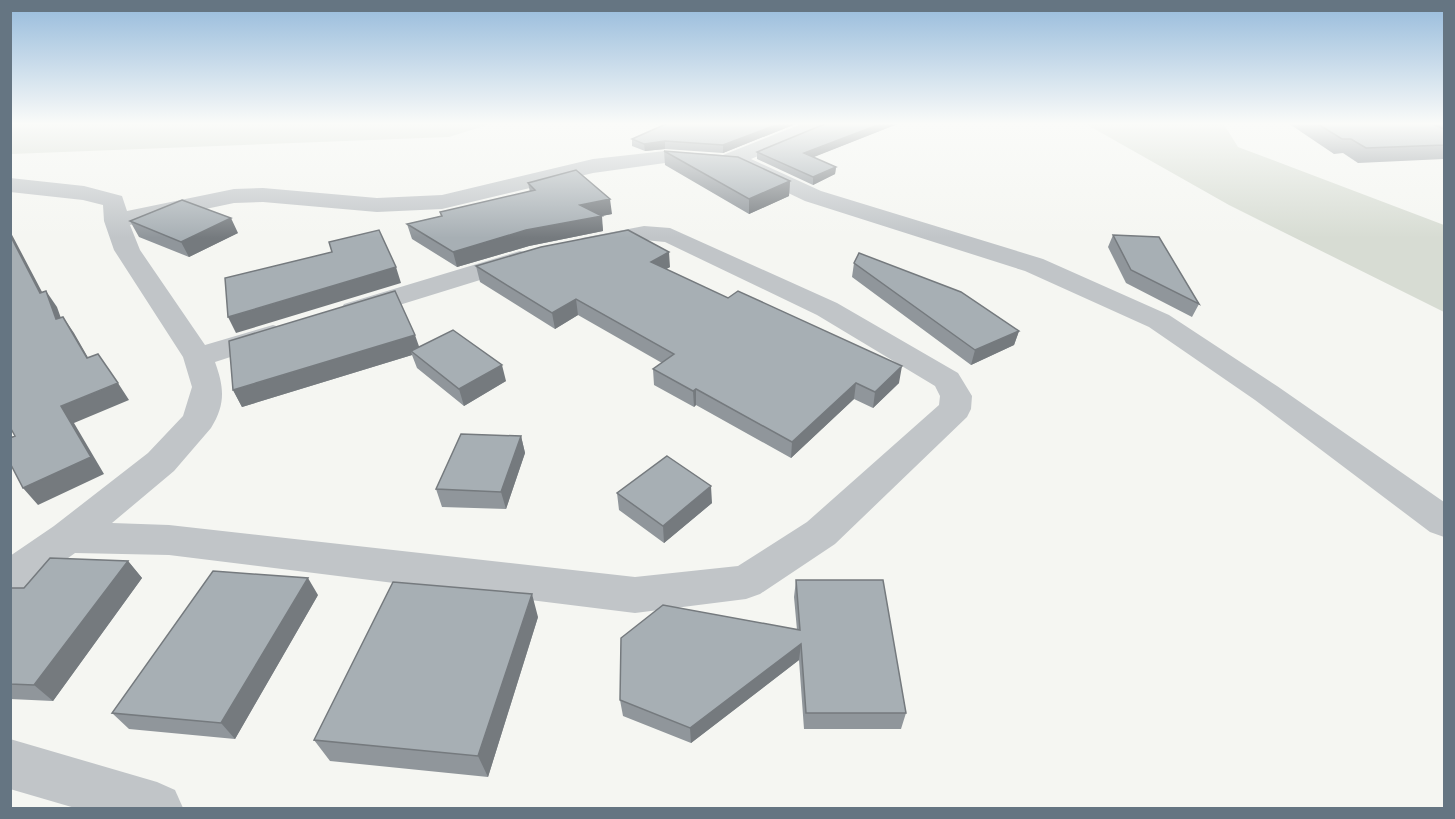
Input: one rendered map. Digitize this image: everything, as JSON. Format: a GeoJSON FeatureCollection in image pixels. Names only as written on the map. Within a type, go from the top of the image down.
{"type":"FeatureCollection","features":[{"type":"Feature","properties":{"kind":"street"},"geometry":{"type":"LineString","coordinates":[[116,220],[234,196],[263,195],[377,205],[442,202],[593,166],[631,161]]}},
{"type":"Feature","properties":{"kind":"street"},"geometry":{"type":"LineString","coordinates":[[729,161],[742,163],[813,196],[1034,265],[1160,321],[1266,393],[1444,522]]}},
{"type":"Feature","properties":{"kind":"street"},"geometry":{"type":"LineString","coordinates":[[10,185],[84,193],[114,201],[116,220],[127,250],[198,357],[208,387],[199,420],[161,462],[68,537],[10,578]]}},
{"type":"Feature","properties":{"kind":"street"},"geometry":{"type":"LineString","coordinates":[[68,537],[169,540],[635,595],[746,582],[821,533],[956,408],[956,396],[947,380],[827,309],[670,235],[644,233],[555,250],[198,357]]}},
{"type":"Feature","properties":{"kind":"street"},"geometry":{"type":"LineString","coordinates":[[10,764],[158,808]]}},
{"type":"Feature","properties":{"kind":"shaded area"},"geometry":{"type":"Polygon","coordinates":[[[1152,161],[1276,161],[1444,225],[1444,312],[1229,205],[1152,161]]]}},
{"type":"Feature","properties":{"kind":"building"},"geometry":{"type":"Polygon","coordinates":[[[682,161],[747,161],[790,181],[749,199],[682,161]]]}},
{"type":"Feature","properties":{"kind":"building"},"geometry":{"type":"Polygon","coordinates":[[[778,161],[823,161],[836,167],[813,177],[778,161]]]}},
{"type":"Feature","properties":{"kind":"building"},"geometry":{"type":"Polygon","coordinates":[[[576,170],[610,199],[580,205],[602,216],[526,230],[453,252],[407,224],[442,216],[440,212],[535,190],[528,183],[576,170]]]}},
{"type":"Feature","properties":{"kind":"building"},"geometry":{"type":"Polygon","coordinates":[[[182,200],[231,218],[181,242],[130,221],[182,200]]]}},
{"type":"Feature","properties":{"kind":"building"},"geometry":{"type":"Polygon","coordinates":[[[379,230],[396,267],[228,317],[225,278],[332,252],[329,242],[379,230]]]}},
{"type":"Feature","properties":{"kind":"building"},"geometry":{"type":"Polygon","coordinates":[[[628,230],[669,252],[651,262],[728,298],[738,291],[902,366],[875,392],[856,383],[792,442],[696,389],[693,391],[653,369],[674,354],[576,299],[552,313],[476,266],[541,247],[628,230]]]}},
{"type":"Feature","properties":{"kind":"building"},"geometry":{"type":"Polygon","coordinates":[[[10,235],[40,293],[46,291],[56,319],[63,317],[87,358],[98,354],[118,383],[61,406],[91,457],[23,488],[10,463],[10,438],[15,436],[10,427],[10,235]]]}},
{"type":"Feature","properties":{"kind":"building"},"geometry":{"type":"Polygon","coordinates":[[[1113,235],[1159,237],[1199,304],[1131,270],[1113,235]]]}},
{"type":"Feature","properties":{"kind":"building"},"geometry":{"type":"Polygon","coordinates":[[[859,253],[961,292],[1019,331],[975,350],[854,263],[859,253]]]}},
{"type":"Feature","properties":{"kind":"building"},"geometry":{"type":"Polygon","coordinates":[[[395,291],[415,335],[233,390],[229,341],[395,291]]]}},
{"type":"Feature","properties":{"kind":"building"},"geometry":{"type":"Polygon","coordinates":[[[453,330],[502,365],[459,389],[411,351],[453,330]]]}},
{"type":"Feature","properties":{"kind":"building"},"geometry":{"type":"Polygon","coordinates":[[[461,434],[521,436],[501,492],[436,489],[461,434]]]}},
{"type":"Feature","properties":{"kind":"building"},"geometry":{"type":"Polygon","coordinates":[[[667,456],[711,486],[663,526],[617,493],[667,456]]]}},
{"type":"Feature","properties":{"kind":"building"},"geometry":{"type":"Polygon","coordinates":[[[50,558],[128,561],[34,685],[10,684],[10,588],[24,588],[50,558]]]}},
{"type":"Feature","properties":{"kind":"building"},"geometry":{"type":"Polygon","coordinates":[[[213,571],[308,578],[221,723],[112,713],[213,571]]]}},
{"type":"Feature","properties":{"kind":"building"},"geometry":{"type":"Polygon","coordinates":[[[796,580],[883,580],[906,713],[806,713],[801,644],[690,728],[620,700],[621,638],[663,605],[800,630],[796,580]]]}},
{"type":"Feature","properties":{"kind":"building"},"geometry":{"type":"Polygon","coordinates":[[[393,582],[532,594],[478,756],[314,740],[393,582]]]}}]}
